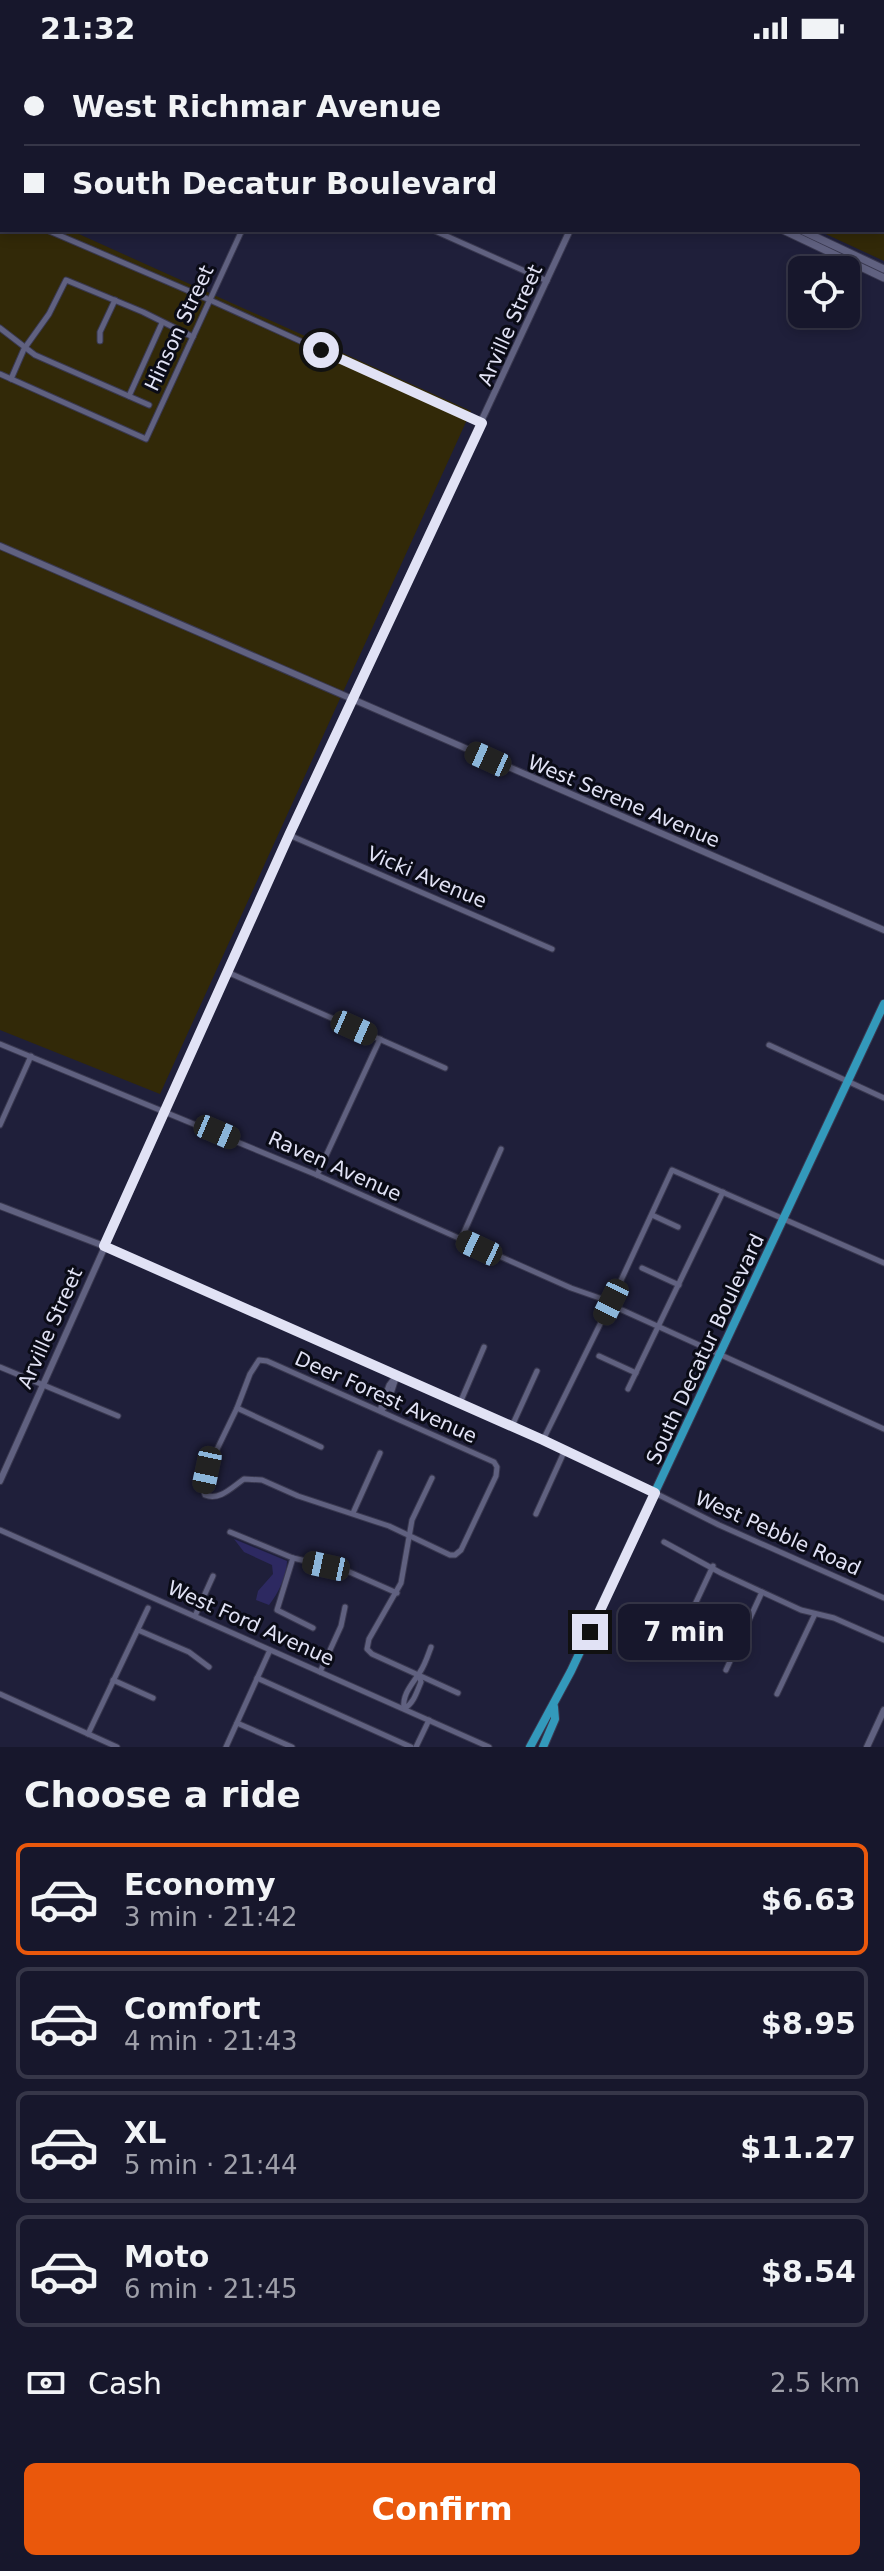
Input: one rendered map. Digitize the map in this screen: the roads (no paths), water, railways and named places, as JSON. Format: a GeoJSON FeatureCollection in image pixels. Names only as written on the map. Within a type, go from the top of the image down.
{"type":"FeatureCollection","features":[{"type":"Feature","properties":{"kind":"main road"},"geometry":{"type":"LineString","coordinates":[[787,232],[884,278]]}},
{"type":"Feature","properties":{"kind":"main road"},"geometry":{"type":"LineString","coordinates":[[805,232],[884,269]]}},
{"type":"Feature","properties":{"kind":"main road","name":"South Decatur Boulevard"},"geometry":{"type":"LineString","coordinates":[[530,1747],[545,1715],[554,1707],[884,1004]]}},
{"type":"Feature","properties":{"kind":"main road","name":"South Decatur Boulevard"},"geometry":{"type":"LineString","coordinates":[[543,1747],[555,1719],[554,1707]]}},
{"type":"Feature","properties":{"kind":"street"},"geometry":{"type":"LineString","coordinates":[[52,232],[482,423]]}},
{"type":"Feature","properties":{"kind":"street","name":"Hinson Street"},"geometry":{"type":"LineString","coordinates":[[11,379],[146,439],[241,232]]}},
{"type":"Feature","properties":{"kind":"street"},"geometry":{"type":"LineString","coordinates":[[437,232],[547,281]]}},
{"type":"Feature","properties":{"kind":"street","name":"Arville Street"},"geometry":{"type":"LineString","coordinates":[[0,1481],[289,835],[569,232]]}},
{"type":"Feature","properties":{"kind":"street"},"geometry":{"type":"LineString","coordinates":[[0,374],[11,379],[24,349],[49,314],[66,280],[193,337]]}},
{"type":"Feature","properties":{"kind":"street"},"geometry":{"type":"LineString","coordinates":[[100,341],[100,332],[115,300]]}},
{"type":"Feature","properties":{"kind":"street"},"geometry":{"type":"LineString","coordinates":[[129,396],[162,323]]}},
{"type":"Feature","properties":{"kind":"street"},"geometry":{"type":"LineString","coordinates":[[0,328],[24,349],[149,405]]}},
{"type":"Feature","properties":{"kind":"street","name":"West Serene Avenue"},"geometry":{"type":"LineString","coordinates":[[0,546],[884,930]]}},
{"type":"Feature","properties":{"kind":"street","name":"Vicki Avenue"},"geometry":{"type":"LineString","coordinates":[[289,835],[552,949]]}},
{"type":"Feature","properties":{"kind":"street"},"geometry":{"type":"LineString","coordinates":[[227,972],[445,1068]]}},
{"type":"Feature","properties":{"kind":"street"},"geometry":{"type":"LineString","coordinates":[[317,1175],[380,1039]]}},
{"type":"Feature","properties":{"kind":"street","name":"Raven Avenue"},"geometry":{"type":"LineString","coordinates":[[0,1044],[165,1110],[571,1288],[611,1302]]}},
{"type":"Feature","properties":{"kind":"street"},"geometry":{"type":"LineString","coordinates":[[769,1045],[884,1098]]}},
{"type":"Feature","properties":{"kind":"street"},"geometry":{"type":"LineString","coordinates":[[0,1125],[31,1056]]}},
{"type":"Feature","properties":{"kind":"street"},"geometry":{"type":"LineString","coordinates":[[461,1239],[501,1149]]}},
{"type":"Feature","properties":{"kind":"street"},"geometry":{"type":"LineString","coordinates":[[543,1440],[672,1170],[884,1263]]}},
{"type":"Feature","properties":{"kind":"street"},"geometry":{"type":"LineString","coordinates":[[628,1389],[723,1192]]}},
{"type":"Feature","properties":{"kind":"street","name":"West Pebble Road"},"geometry":{"type":"LineString","coordinates":[[0,1206],[104,1246],[397,1375],[884,1598]]}},
{"type":"Feature","properties":{"kind":"street"},"geometry":{"type":"LineString","coordinates":[[652,1215],[678,1227]]}},
{"type":"Feature","properties":{"kind":"street"},"geometry":{"type":"LineString","coordinates":[[642,1268],[679,1285]]}},
{"type":"Feature","properties":{"kind":"street"},"geometry":{"type":"LineString","coordinates":[[622,1310],[884,1429]]}},
{"type":"Feature","properties":{"kind":"street"},"geometry":{"type":"LineString","coordinates":[[460,1403],[484,1347]]}},
{"type":"Feature","properties":{"kind":"street"},"geometry":{"type":"LineString","coordinates":[[599,1356],[636,1373]]}},
{"type":"Feature","properties":{"kind":"street","name":"Deer Forest Avenue"},"geometry":{"type":"LineString","coordinates":[[237,1408],[250,1374],[259,1360],[267,1361],[494,1462],[496,1476],[461,1550],[450,1555],[408,1536]]}},
{"type":"Feature","properties":{"kind":"street"},"geometry":{"type":"LineString","coordinates":[[0,1367],[118,1416]]}},
{"type":"Feature","properties":{"kind":"street"},"geometry":{"type":"LineString","coordinates":[[512,1426],[537,1371]]}},
{"type":"Feature","properties":{"kind":"street"},"geometry":{"type":"LineString","coordinates":[[380,1411],[388,1403],[397,1375]]}},
{"type":"Feature","properties":{"kind":"street"},"geometry":{"type":"LineString","coordinates":[[321,1447],[237,1408],[207,1470],[203,1488],[205,1495],[214,1497],[244,1479],[262,1480],[408,1536]]}},
{"type":"Feature","properties":{"kind":"street"},"geometry":{"type":"LineString","coordinates":[[536,1514],[565,1450]]}},
{"type":"Feature","properties":{"kind":"street"},"geometry":{"type":"LineString","coordinates":[[353,1513],[380,1453]]}},
{"type":"Feature","properties":{"kind":"street"},"geometry":{"type":"LineString","coordinates":[[432,1478],[408,1536],[397,1593],[369,1639],[367,1649],[458,1693]]}},
{"type":"Feature","properties":{"kind":"street","name":"West Ford Avenue"},"geometry":{"type":"LineString","coordinates":[[0,1530],[489,1747]]}},
{"type":"Feature","properties":{"kind":"street"},"geometry":{"type":"LineString","coordinates":[[230,1532],[293,1558],[345,1570],[397,1593]]}},
{"type":"Feature","properties":{"kind":"street"},"geometry":{"type":"LineString","coordinates":[[664,1542],[801,1610],[834,1618],[884,1640]]}},
{"type":"Feature","properties":{"kind":"street"},"geometry":{"type":"LineString","coordinates":[[293,1558],[277,1610],[313,1628]]}},
{"type":"Feature","properties":{"kind":"street"},"geometry":{"type":"LineString","coordinates":[[675,1647],[713,1566]]}},
{"type":"Feature","properties":{"kind":"street"},"geometry":{"type":"LineString","coordinates":[[195,1616],[213,1576]]}},
{"type":"Feature","properties":{"kind":"street"},"geometry":{"type":"LineString","coordinates":[[726,1670],[762,1592]]}},
{"type":"Feature","properties":{"kind":"street"},"geometry":{"type":"LineString","coordinates":[[320,1672],[341,1626],[345,1607]]}},
{"type":"Feature","properties":{"kind":"street"},"geometry":{"type":"LineString","coordinates":[[88,1734],[148,1608]]}},
{"type":"Feature","properties":{"kind":"street"},"geometry":{"type":"LineString","coordinates":[[777,1694],[815,1614]]}},
{"type":"Feature","properties":{"kind":"street"},"geometry":{"type":"LineString","coordinates":[[138,1630],[189,1652],[209,1667]]}},
{"type":"Feature","properties":{"kind":"street"},"geometry":{"type":"LineString","coordinates":[[404,1708],[410,1705],[421,1682],[419,1675],[431,1647]]}},
{"type":"Feature","properties":{"kind":"street"},"geometry":{"type":"LineString","coordinates":[[226,1747],[270,1650]]}},
{"type":"Feature","properties":{"kind":"street"},"geometry":{"type":"LineString","coordinates":[[257,1678],[414,1747],[429,1720]]}},
{"type":"Feature","properties":{"kind":"street"},"geometry":{"type":"LineString","coordinates":[[113,1680],[153,1698]]}},
{"type":"Feature","properties":{"kind":"street"},"geometry":{"type":"LineString","coordinates":[[0,1694],[117,1747]]}},
{"type":"Feature","properties":{"kind":"street"},"geometry":{"type":"LineString","coordinates":[[867,1747],[883,1715]]}},
{"type":"Feature","properties":{"kind":"street"},"geometry":{"type":"LineString","coordinates":[[237,1723],[292,1747]]}}]}
